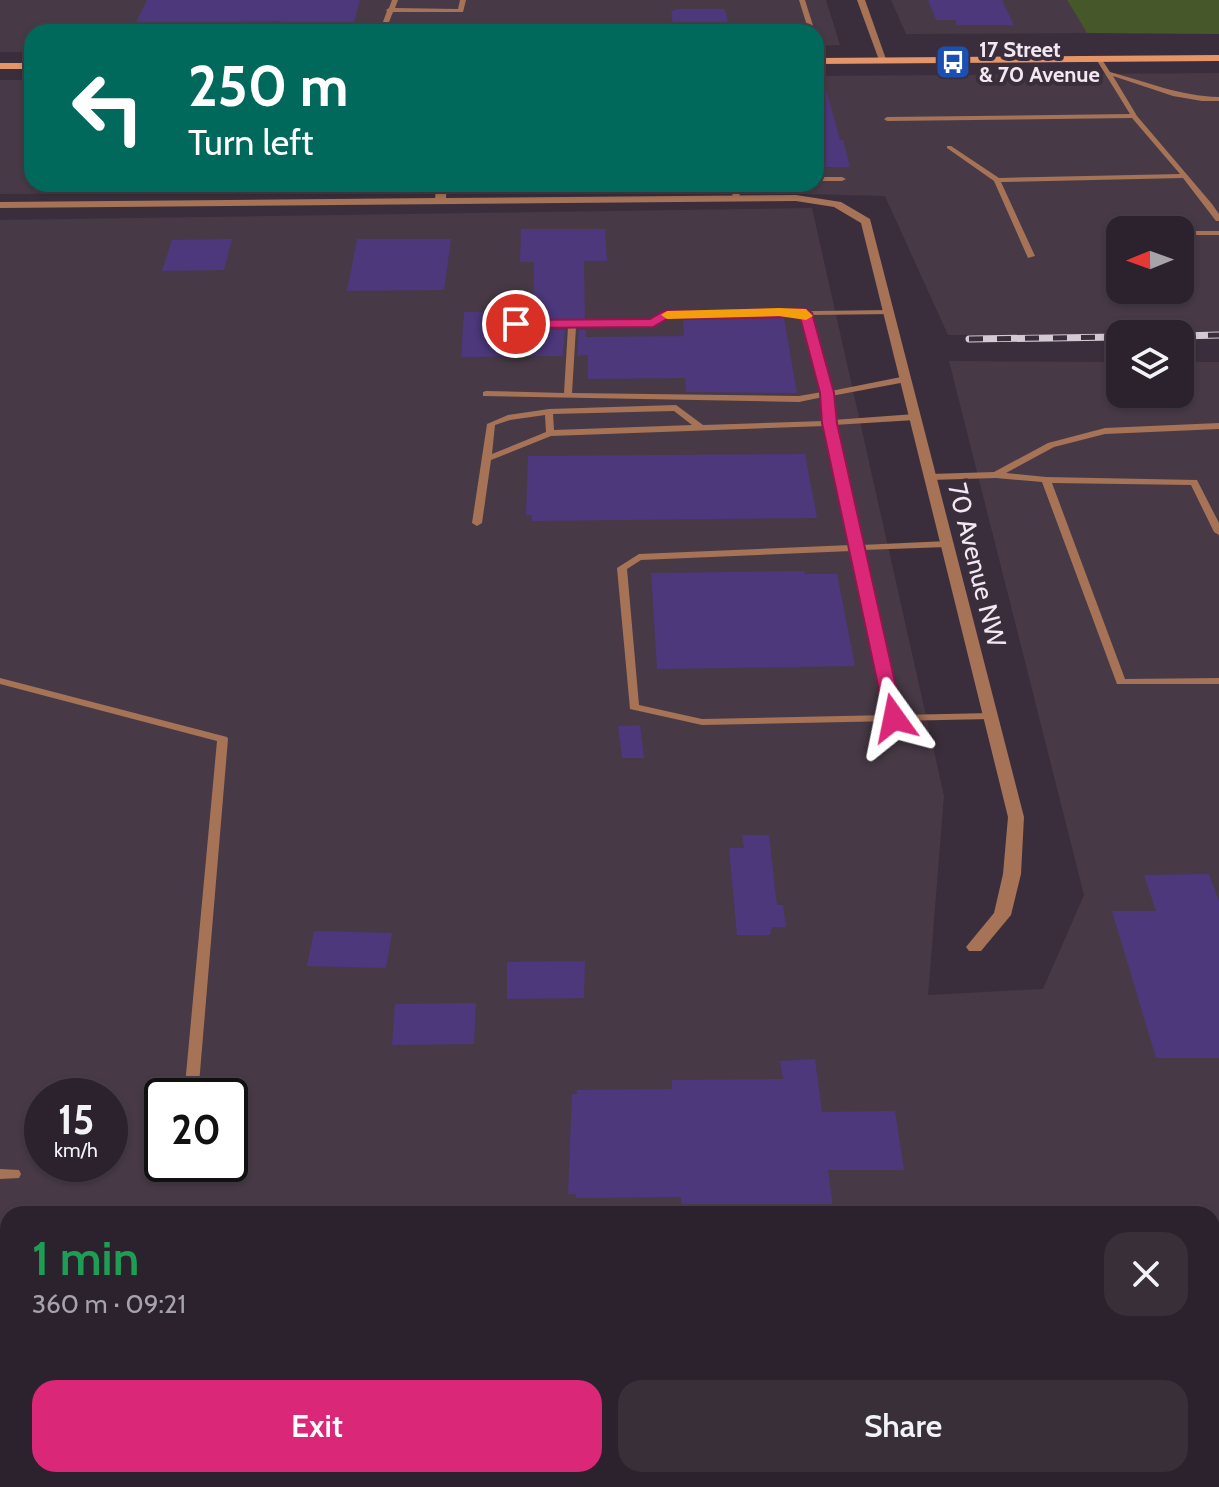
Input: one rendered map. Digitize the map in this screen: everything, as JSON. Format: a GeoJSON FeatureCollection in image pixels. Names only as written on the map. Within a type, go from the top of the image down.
{"type":"FeatureCollection","features":[{"type":"Feature","properties":{"kind":"main road"},"geometry":{"type":"LineString","coordinates":[[824,61],[1219,58]]}},
{"type":"Feature","properties":{"kind":"main road"},"geometry":{"type":"LineString","coordinates":[[0,66],[24,66]]}},
{"type":"Feature","properties":{"kind":"street"},"geometry":{"type":"LineString","coordinates":[[861,0],[884,60]]}},
{"type":"Feature","properties":{"kind":"street"},"geometry":{"type":"LineString","coordinates":[[440,202],[441,192]]}},
{"type":"Feature","properties":{"kind":"street","name":"70 Avenue NW"},"geometry":{"type":"LineString","coordinates":[[737,199],[796,198],[837,204],[866,221],[1016,817],[1012,874],[1002,915],[975,947]]}},
{"type":"Feature","properties":{"kind":"street"},"geometry":{"type":"LineString","coordinates":[[0,205],[737,199]]}},
{"type":"Feature","properties":{"kind":"lane"},"geometry":{"type":"LineString","coordinates":[[385,24],[395,0]]}},
{"type":"Feature","properties":{"kind":"lane"},"geometry":{"type":"LineString","coordinates":[[389,10],[461,11],[463,0]]}},
{"type":"Feature","properties":{"kind":"lane"},"geometry":{"type":"LineString","coordinates":[[802,0],[810,24]]}},
{"type":"Feature","properties":{"kind":"lane"},"geometry":{"type":"LineString","coordinates":[[1099,59],[1134,116],[1183,176],[1198,188],[1219,219]]}},
{"type":"Feature","properties":{"kind":"lane"},"geometry":{"type":"LineString","coordinates":[[1107,73],[1163,93],[1195,99],[1219,99]]}},
{"type":"Feature","properties":{"kind":"lane"},"geometry":{"type":"LineString","coordinates":[[887,119],[1134,116]]}},
{"type":"Feature","properties":{"kind":"lane"},"geometry":{"type":"LineString","coordinates":[[949,147],[997,180],[1031,256]]}},
{"type":"Feature","properties":{"kind":"lane"},"geometry":{"type":"LineString","coordinates":[[997,180],[1183,176]]}},
{"type":"Feature","properties":{"kind":"lane"},"geometry":{"type":"LineString","coordinates":[[824,179],[842,179]]}},
{"type":"Feature","properties":{"kind":"lane"},"geometry":{"type":"LineString","coordinates":[[736,192],[737,199]]}},
{"type":"Feature","properties":{"kind":"lane"},"geometry":{"type":"LineString","coordinates":[[1194,233],[1219,233]]}},
{"type":"Feature","properties":{"kind":"lane"},"geometry":{"type":"LineString","coordinates":[[516,324],[653,323],[664,315],[889,312]]}},
{"type":"Feature","properties":{"kind":"lane"},"geometry":{"type":"LineString","coordinates":[[806,313],[827,393],[829,423],[894,718]]}},
{"type":"Feature","properties":{"kind":"lane"},"geometry":{"type":"LineString","coordinates":[[568,396],[572,325]]}},
{"type":"Feature","properties":{"kind":"lane"},"geometry":{"type":"LineString","coordinates":[[486,394],[799,399],[906,379]]}},
{"type":"Feature","properties":{"kind":"lane"},"geometry":{"type":"LineString","coordinates":[[477,523],[491,424],[508,418],[549,412],[676,408],[701,428]]}},
{"type":"Feature","properties":{"kind":"lane"},"geometry":{"type":"LineString","coordinates":[[549,412],[550,433]]}},
{"type":"Feature","properties":{"kind":"lane"},"geometry":{"type":"LineString","coordinates":[[487,459],[550,433],[915,417]]}},
{"type":"Feature","properties":{"kind":"lane"},"geometry":{"type":"LineString","coordinates":[[996,475],[1051,445],[1105,431],[1219,426]]}},
{"type":"Feature","properties":{"kind":"lane"},"geometry":{"type":"LineString","coordinates":[[930,477],[996,475],[1046,480],[1194,482],[1219,532]]}},
{"type":"Feature","properties":{"kind":"lane"},"geometry":{"type":"LineString","coordinates":[[1046,480],[1121,682],[1219,681]]}},
{"type":"Feature","properties":{"kind":"lane"},"geometry":{"type":"LineString","coordinates":[[947,544],[639,557],[622,568],[634,707],[702,722],[991,716]]}},
{"type":"Feature","properties":{"kind":"lane"},"geometry":{"type":"LineString","coordinates":[[0,681],[223,739],[193,1078]]}},
{"type":"Feature","properties":{"kind":"shaded area"},"geometry":{"type":"Polygon","coordinates":[[[0,0],[826,0],[840,45],[824,46],[824,24],[24,24],[24,52],[0,52],[0,0]]]}},
{"type":"Feature","properties":{"kind":"shaded area"},"geometry":{"type":"Polygon","coordinates":[[[891,0],[1067,0],[1087,33],[906,34],[891,0]]]}},
{"type":"Feature","properties":{"kind":"shaded area"},"geometry":{"type":"Polygon","coordinates":[[[1219,73],[1219,334],[1194,334],[1194,320],[1106,320],[1106,334],[948,335],[885,196],[727,192],[824,192],[824,76],[1219,73]]]}},
{"type":"Feature","properties":{"kind":"shaded area"},"geometry":{"type":"Polygon","coordinates":[[[0,80],[24,80],[24,192],[422,192],[0,194],[0,80]]]}},
{"type":"Feature","properties":{"kind":"shaded area"},"geometry":{"type":"Polygon","coordinates":[[[812,208],[944,796],[928,995],[1043,989],[1084,895],[949,361],[1106,362],[1106,408],[1194,408],[1194,362],[1219,362],[1219,1206],[0,1206],[0,220],[812,208]]]}},
{"type":"Feature","properties":{"kind":"green space"},"geometry":{"type":"Polygon","coordinates":[[[1067,0],[1219,0],[1219,34],[1087,33],[1067,0]]]}},
{"type":"Feature","properties":{"kind":"building"},"geometry":{"type":"Polygon","coordinates":[[[147,0],[360,0],[353,24],[136,22],[147,0]]]}},
{"type":"Feature","properties":{"kind":"building"},"geometry":{"type":"Polygon","coordinates":[[[928,0],[1002,0],[1014,25],[957,25],[955,20],[936,20],[928,0]]]}},
{"type":"Feature","properties":{"kind":"building"},"geometry":{"type":"Polygon","coordinates":[[[676,9],[725,9],[728,24],[673,24],[671,12],[676,9]]]}},
{"type":"Feature","properties":{"kind":"building"},"geometry":{"type":"Polygon","coordinates":[[[824,82],[840,140],[843,140],[850,167],[824,167],[824,82]]]}},
{"type":"Feature","properties":{"kind":"building"},"geometry":{"type":"Polygon","coordinates":[[[521,229],[605,229],[607,261],[584,261],[585,320],[516,319],[509,323],[516,329],[565,330],[563,356],[461,357],[464,312],[533,311],[534,262],[520,262],[521,229]]]}},
{"type":"Feature","properties":{"kind":"building"},"geometry":{"type":"Polygon","coordinates":[[[232,239],[224,270],[162,271],[172,240],[232,239]]]}},
{"type":"Feature","properties":{"kind":"building"},"geometry":{"type":"Polygon","coordinates":[[[357,239],[451,239],[444,290],[347,291],[357,239]]]}},
{"type":"Feature","properties":{"kind":"building"},"geometry":{"type":"Polygon","coordinates":[[[784,318],[797,393],[686,392],[685,378],[588,379],[588,355],[577,356],[579,330],[586,330],[586,337],[684,336],[683,320],[784,318]]]}},
{"type":"Feature","properties":{"kind":"building"},"geometry":{"type":"Polygon","coordinates":[[[805,454],[817,518],[532,521],[532,515],[526,515],[528,456],[805,454]]]}},
{"type":"Feature","properties":{"kind":"building"},"geometry":{"type":"Polygon","coordinates":[[[804,571],[805,574],[837,574],[855,666],[657,669],[651,573],[804,571]]]}},
{"type":"Feature","properties":{"kind":"building"},"geometry":{"type":"Polygon","coordinates":[[[640,725],[644,758],[622,758],[618,726],[640,725]]]}},
{"type":"Feature","properties":{"kind":"building"},"geometry":{"type":"Polygon","coordinates":[[[742,835],[769,835],[777,905],[783,905],[786,927],[772,927],[770,935],[737,935],[729,848],[744,848],[742,835]]]}},
{"type":"Feature","properties":{"kind":"building"},"geometry":{"type":"Polygon","coordinates":[[[1209,874],[1219,901],[1219,1058],[1156,1058],[1112,911],[1156,911],[1144,875],[1209,874]]]}},
{"type":"Feature","properties":{"kind":"building"},"geometry":{"type":"Polygon","coordinates":[[[314,931],[392,933],[386,968],[307,966],[314,931]]]}},
{"type":"Feature","properties":{"kind":"building"},"geometry":{"type":"Polygon","coordinates":[[[585,961],[584,998],[507,999],[507,962],[585,961]]]}},
{"type":"Feature","properties":{"kind":"building"},"geometry":{"type":"Polygon","coordinates":[[[476,1003],[474,1044],[392,1045],[395,1004],[476,1003]]]}},
{"type":"Feature","properties":{"kind":"building"},"geometry":{"type":"Polygon","coordinates":[[[815,1059],[822,1112],[895,1111],[904,1170],[828,1170],[833,1206],[682,1206],[681,1197],[576,1198],[576,1194],[568,1194],[572,1094],[577,1094],[577,1090],[672,1089],[672,1080],[783,1079],[780,1061],[815,1059]]]}},
{"type":"Feature","properties":{"kind":"railway"},"geometry":{"type":"LineString","coordinates":[[1194,336],[1219,335]]}},
{"type":"Feature","properties":{"kind":"railway"},"geometry":{"type":"LineString","coordinates":[[969,339],[1106,337]]}},
{"type":"Feature","properties":{"kind":"slow traffic"},"geometry":{"type":"LineString","coordinates":[[667,315],[779,312],[806,313],[806,316]]}},
{"type":"Feature","properties":{"kind":"place","name":"17 Street & 70 Avenue"},"geometry":{"type":"Point","coordinates":[953,62]}},
{"type":"Feature","properties":{"kind":"route"},"geometry":{"type":"LineString","coordinates":[[516,324],[653,323],[664,315],[806,313],[827,393],[829,423],[894,718]]}}]}
